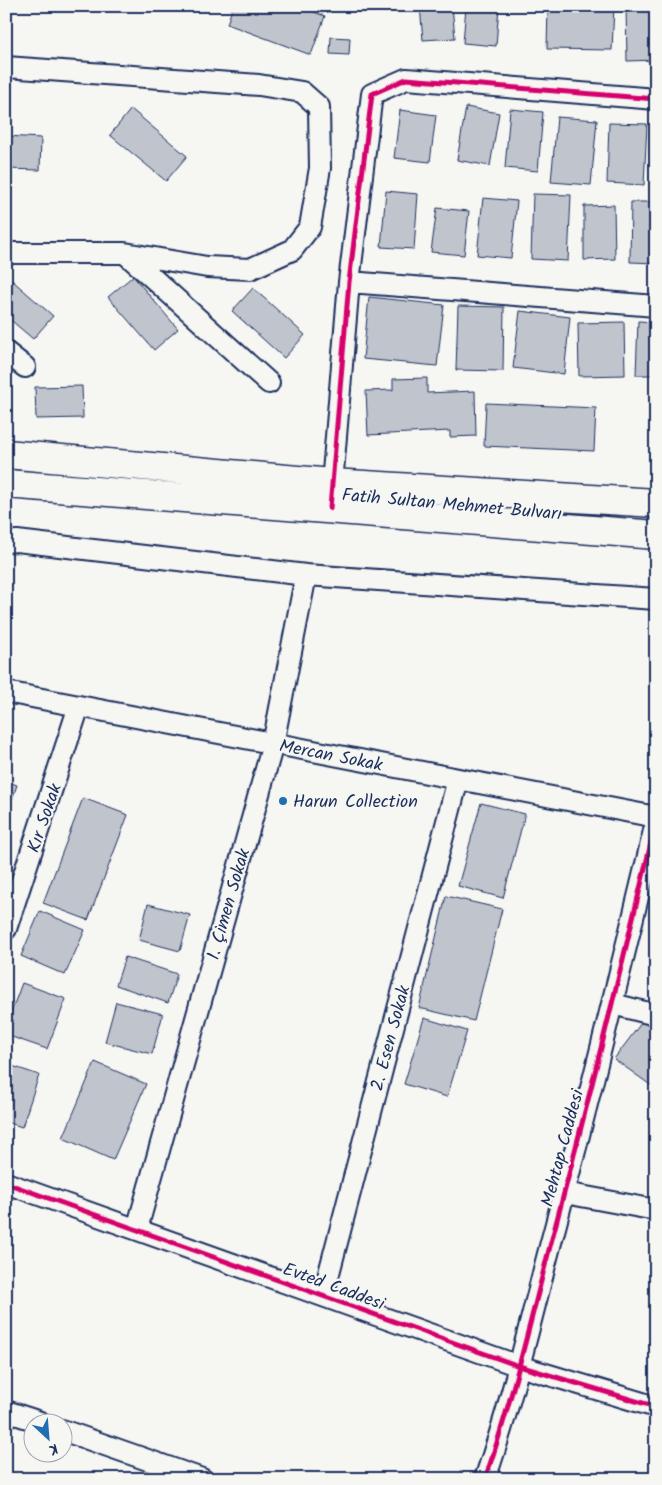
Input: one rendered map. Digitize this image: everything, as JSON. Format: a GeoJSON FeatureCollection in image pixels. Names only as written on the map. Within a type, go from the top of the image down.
{"type":"FeatureCollection","features":[{"type":"Feature","properties":{"kind":"main road","name":"Fatih Sultan Mehmet Bulvarı"},"geometry":{"type":"LineString","coordinates":[[6,454],[331,496],[656,534]]}},
{"type":"Feature","properties":{"kind":"main road","name":"Fatih Sultan Mehmet Bulvarı"},"geometry":{"type":"LineString","coordinates":[[6,484],[331,496],[656,503]]}},
{"type":"Feature","properties":{"kind":"street"},"geometry":{"type":"LineString","coordinates":[[6,67],[258,85],[302,92],[320,107],[320,168],[310,227],[292,250],[250,269],[207,267],[124,253],[6,253]]}},
{"type":"Feature","properties":{"kind":"street"},"geometry":{"type":"LineString","coordinates":[[331,496],[349,282],[372,94],[406,79],[656,99]]}},
{"type":"Feature","properties":{"kind":"street"},"geometry":{"type":"LineString","coordinates":[[124,253],[269,383]]}},
{"type":"Feature","properties":{"kind":"street"},"geometry":{"type":"LineString","coordinates":[[349,282],[656,306]]}},
{"type":"Feature","properties":{"kind":"street"},"geometry":{"type":"LineString","coordinates":[[6,352],[25,367]]}},
{"type":"Feature","properties":{"kind":"street"},"geometry":{"type":"LineString","coordinates":[[6,542],[16,541],[306,575],[656,598]]}},
{"type":"Feature","properties":{"kind":"street","name":"1. Çimen Sokak"},"geometry":{"type":"LineString","coordinates":[[137,1230],[273,744],[306,575]]}},
{"type":"Feature","properties":{"kind":"street","name":"Mercan Sokak"},"geometry":{"type":"LineString","coordinates":[[6,692],[656,818]]}},
{"type":"Feature","properties":{"kind":"street","name":"Kır Sokak"},"geometry":{"type":"LineString","coordinates":[[6,929],[79,706]]}},
{"type":"Feature","properties":{"kind":"street","name":"2. Esen Sokak"},"geometry":{"type":"LineString","coordinates":[[323,1296],[458,779]]}},
{"type":"Feature","properties":{"kind":"street","name":"Mehtap Caddesi"},"geometry":{"type":"LineString","coordinates":[[485,1479],[501,1432],[565,1193],[613,1004],[656,822]]}},
{"type":"Feature","properties":{"kind":"street"},"geometry":{"type":"LineString","coordinates":[[613,1004],[656,1015]]}},
{"type":"Feature","properties":{"kind":"street","name":"Evted Caddesi"},"geometry":{"type":"LineString","coordinates":[[6,1183],[518,1366],[656,1407]]}},
{"type":"Feature","properties":{"kind":"street"},"geometry":{"type":"LineString","coordinates":[[565,1193],[656,1210]]}},
{"type":"Feature","properties":{"kind":"street"},"geometry":{"type":"LineString","coordinates":[[6,1411],[22,1416]]}},
{"type":"Feature","properties":{"kind":"street"},"geometry":{"type":"LineString","coordinates":[[72,1434],[202,1479]]}},
{"type":"Feature","properties":{"kind":"building"},"geometry":{"type":"Polygon","coordinates":[[[233,6],[297,6],[325,16],[311,55],[227,24],[233,6]]]}},
{"type":"Feature","properties":{"kind":"building"},"geometry":{"type":"Polygon","coordinates":[[[355,6],[382,6],[379,14],[355,6]]]}},
{"type":"Feature","properties":{"kind":"building"},"geometry":{"type":"Polygon","coordinates":[[[420,6],[452,6],[455,38],[423,40],[420,6]]]}},
{"type":"Feature","properties":{"kind":"building"},"geometry":{"type":"Polygon","coordinates":[[[466,6],[499,6],[496,46],[463,43],[466,6]]]}},
{"type":"Feature","properties":{"kind":"building"},"geometry":{"type":"Polygon","coordinates":[[[548,6],[614,6],[612,50],[547,49],[548,6]]]}},
{"type":"Feature","properties":{"kind":"building"},"geometry":{"type":"Polygon","coordinates":[[[626,6],[656,6],[656,60],[627,61],[626,6]]]}},
{"type":"Feature","properties":{"kind":"building"},"geometry":{"type":"Polygon","coordinates":[[[331,37],[350,38],[349,55],[330,54],[331,37]]]}},
{"type":"Feature","properties":{"kind":"building"},"geometry":{"type":"Polygon","coordinates":[[[466,107],[499,113],[490,166],[457,160],[466,107]]]}},
{"type":"Feature","properties":{"kind":"building"},"geometry":{"type":"Polygon","coordinates":[[[131,109],[187,156],[166,181],[110,135],[131,109]]]}},
{"type":"Feature","properties":{"kind":"building"},"geometry":{"type":"Polygon","coordinates":[[[510,109],[543,112],[538,171],[505,168],[510,109]]]}},
{"type":"Feature","properties":{"kind":"building"},"geometry":{"type":"Polygon","coordinates":[[[400,110],[436,115],[430,162],[394,158],[400,110]]]}},
{"type":"Feature","properties":{"kind":"building"},"geometry":{"type":"Polygon","coordinates":[[[557,117],[597,120],[591,185],[551,182],[557,117]]]}},
{"type":"Feature","properties":{"kind":"building"},"geometry":{"type":"Polygon","coordinates":[[[609,123],[647,124],[644,185],[607,183],[609,123]]]}},
{"type":"Feature","properties":{"kind":"building"},"geometry":{"type":"Polygon","coordinates":[[[6,136],[41,138],[40,170],[6,169],[6,136]]]}},
{"type":"Feature","properties":{"kind":"building"},"geometry":{"type":"Polygon","coordinates":[[[386,191],[418,194],[414,249],[381,247],[386,191]]]}},
{"type":"Feature","properties":{"kind":"building"},"geometry":{"type":"Polygon","coordinates":[[[533,194],[571,195],[568,261],[531,259],[533,194]]]}},
{"type":"Feature","properties":{"kind":"building"},"geometry":{"type":"Polygon","coordinates":[[[483,198],[517,201],[511,258],[477,255],[483,198]]]}},
{"type":"Feature","properties":{"kind":"building"},"geometry":{"type":"Polygon","coordinates":[[[631,202],[656,202],[656,263],[630,262],[631,202]]]}},
{"type":"Feature","properties":{"kind":"building"},"geometry":{"type":"Polygon","coordinates":[[[614,205],[615,259],[584,260],[584,206],[614,205]]]}},
{"type":"Feature","properties":{"kind":"building"},"geometry":{"type":"Polygon","coordinates":[[[437,208],[469,211],[464,255],[431,252],[437,208]]]}},
{"type":"Feature","properties":{"kind":"building"},"geometry":{"type":"Polygon","coordinates":[[[6,275],[53,316],[33,339],[6,316],[6,275]]]}},
{"type":"Feature","properties":{"kind":"building"},"geometry":{"type":"Polygon","coordinates":[[[133,276],[178,329],[154,350],[108,297],[133,276]]]}},
{"type":"Feature","properties":{"kind":"building"},"geometry":{"type":"Polygon","coordinates":[[[253,288],[305,335],[284,358],[232,311],[253,288]]]}},
{"type":"Feature","properties":{"kind":"building"},"geometry":{"type":"Polygon","coordinates":[[[369,297],[444,305],[437,366],[363,359],[369,297]]]}},
{"type":"Feature","properties":{"kind":"building"},"geometry":{"type":"Polygon","coordinates":[[[458,306],[504,307],[503,371],[456,370],[458,306]]]}},
{"type":"Feature","properties":{"kind":"building"},"geometry":{"type":"Polygon","coordinates":[[[520,311],[570,317],[564,374],[513,368],[520,311]]]}},
{"type":"Feature","properties":{"kind":"building"},"geometry":{"type":"Polygon","coordinates":[[[638,321],[656,322],[656,375],[636,375],[638,321]]]}},
{"type":"Feature","properties":{"kind":"building"},"geometry":{"type":"Polygon","coordinates":[[[624,322],[625,375],[579,376],[578,323],[624,322]]]}},
{"type":"Feature","properties":{"kind":"building"},"geometry":{"type":"Polygon","coordinates":[[[427,378],[427,393],[475,391],[476,436],[450,437],[450,431],[368,435],[366,391],[393,390],[393,379],[427,378]]]}},
{"type":"Feature","properties":{"kind":"building"},"geometry":{"type":"Polygon","coordinates":[[[82,386],[83,418],[36,419],[35,387],[82,386]]]}},
{"type":"Feature","properties":{"kind":"building"},"geometry":{"type":"Polygon","coordinates":[[[486,403],[596,408],[594,451],[484,446],[486,403]]]}},
{"type":"Feature","properties":{"kind":"building"},"geometry":{"type":"Polygon","coordinates":[[[6,781],[17,785],[6,817],[6,781]]]}},
{"type":"Feature","properties":{"kind":"building"},"geometry":{"type":"Polygon","coordinates":[[[83,798],[128,815],[88,920],[43,903],[83,798]]]}},
{"type":"Feature","properties":{"kind":"building"},"geometry":{"type":"Polygon","coordinates":[[[481,803],[525,814],[503,898],[458,886],[481,803]]]}},
{"type":"Feature","properties":{"kind":"building"},"geometry":{"type":"Polygon","coordinates":[[[446,896],[502,909],[474,1021],[419,1008],[446,896]]]}},
{"type":"Feature","properties":{"kind":"building"},"geometry":{"type":"Polygon","coordinates":[[[148,904],[190,915],[180,951],[139,940],[148,904]]]}},
{"type":"Feature","properties":{"kind":"building"},"geometry":{"type":"Polygon","coordinates":[[[40,911],[85,930],[65,975],[21,956],[40,911]]]}},
{"type":"Feature","properties":{"kind":"building"},"geometry":{"type":"Polygon","coordinates":[[[125,957],[177,974],[168,1003],[116,985],[125,957]]]}},
{"type":"Feature","properties":{"kind":"building"},"geometry":{"type":"Polygon","coordinates":[[[22,983],[66,999],[47,1049],[6,1035],[6,1026],[22,983]]]}},
{"type":"Feature","properties":{"kind":"building"},"geometry":{"type":"Polygon","coordinates":[[[116,1002],[163,1014],[152,1054],[105,1042],[116,1002]]]}},
{"type":"Feature","properties":{"kind":"building"},"geometry":{"type":"Polygon","coordinates":[[[424,1018],[467,1031],[447,1097],[404,1084],[424,1018]]]}},
{"type":"Feature","properties":{"kind":"building"},"geometry":{"type":"Polygon","coordinates":[[[645,1018],[656,1025],[656,1089],[614,1059],[645,1018]]]}},
{"type":"Feature","properties":{"kind":"building"},"geometry":{"type":"Polygon","coordinates":[[[95,1062],[146,1084],[113,1160],[63,1138],[95,1062]]]}},
{"type":"Feature","properties":{"kind":"building"},"geometry":{"type":"Polygon","coordinates":[[[6,1064],[39,1075],[22,1127],[6,1122],[6,1064]]]}},
{"type":"Feature","properties":{"kind":"cycle path"},"geometry":{"type":"LineString","coordinates":[[330,508],[349,282],[372,94],[406,79],[656,99]]}},
{"type":"Feature","properties":{"kind":"cycle path"},"geometry":{"type":"LineString","coordinates":[[485,1479],[527,1337],[591,1090],[656,822]]}},
{"type":"Feature","properties":{"kind":"cycle path"},"geometry":{"type":"LineString","coordinates":[[6,1183],[519,1366],[656,1407]]}},
{"type":"Feature","properties":{"kind":"place","name":"Harun Collection"},"geometry":{"type":"Point","coordinates":[283,801]}}]}
